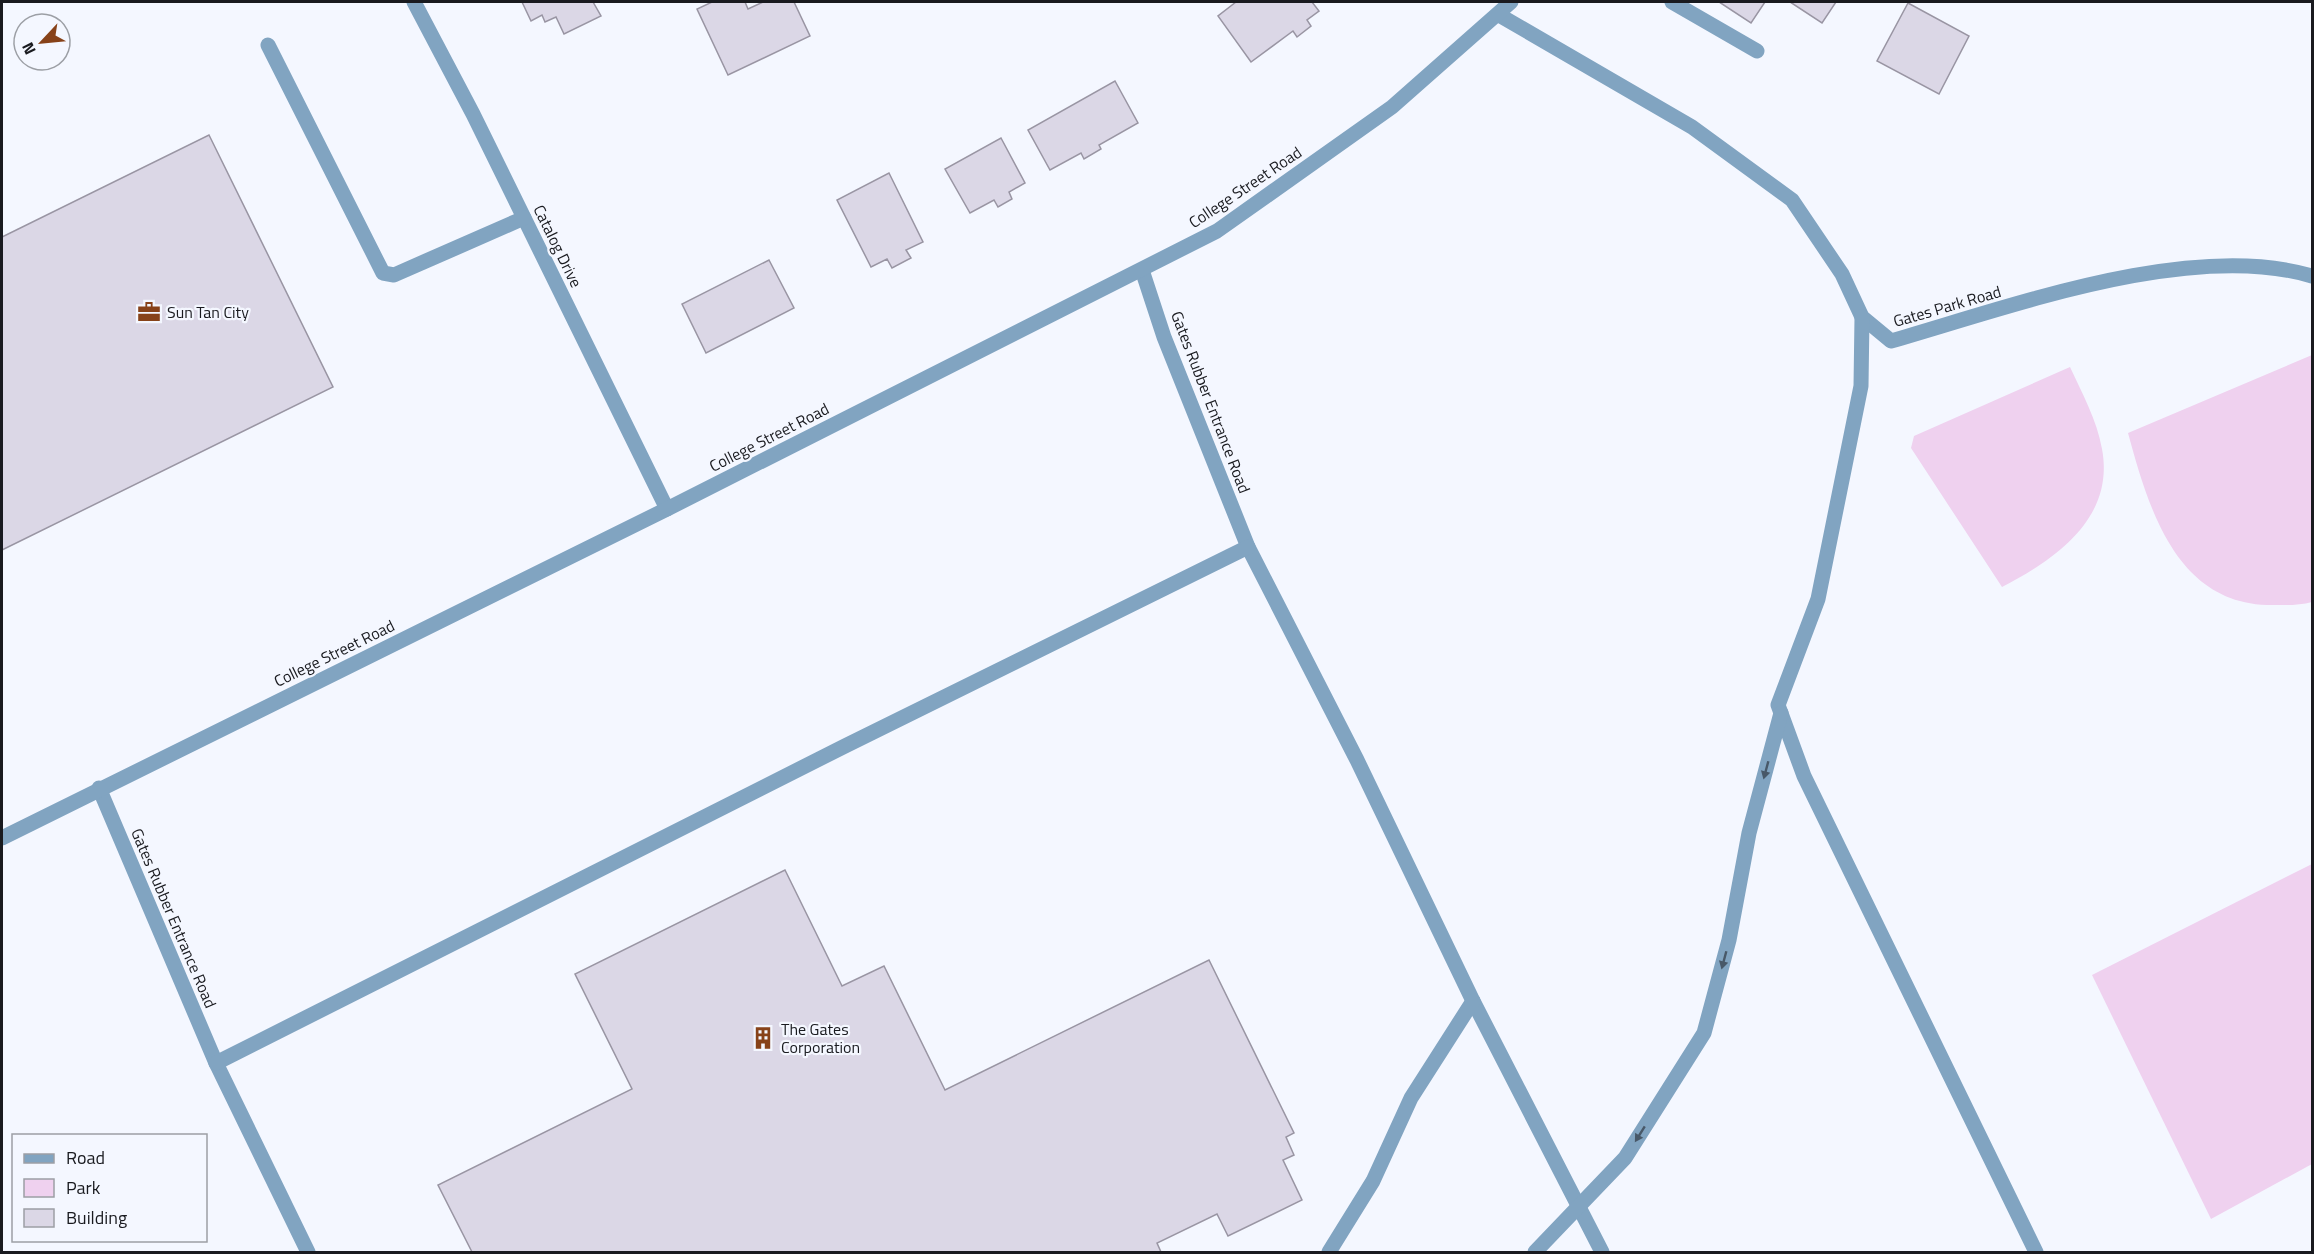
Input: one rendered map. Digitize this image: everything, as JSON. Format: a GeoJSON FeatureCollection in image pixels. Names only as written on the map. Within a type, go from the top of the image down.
{"type":"FeatureCollection","features":[{"type":"Feature","properties":{"kind":"street","name":"Catalog Drive"},"geometry":{"type":"LineString","coordinates":[[414,2],[668,509]]}},
{"type":"Feature","properties":{"kind":"street","name":"College Street Road"},"geometry":{"type":"LineString","coordinates":[[2,838],[99,788],[668,509],[1217,231],[1392,107],[1499,15],[1511,2]]}},
{"type":"Feature","properties":{"kind":"street"},"geometry":{"type":"LineString","coordinates":[[1672,2],[1757,51]]}},
{"type":"Feature","properties":{"kind":"street","name":"Gates Park Road"},"geometry":{"type":"LineString","coordinates":[[1499,15],[1692,127],[1792,200],[1842,274],[1862,317],[1891,341],[2066,292],[2159,271],[2207,266],[2254,265],[2313,276]]}},
{"type":"Feature","properties":{"kind":"street"},"geometry":{"type":"LineString","coordinates":[[268,45],[383,273],[394,275],[524,218]]}},
{"type":"Feature","properties":{"kind":"street","name":"Gates Rubber Entrance Road"},"geometry":{"type":"LineString","coordinates":[[1142,270],[1164,337],[1248,548],[1357,760],[1473,1001],[1602,1252]]}},
{"type":"Feature","properties":{"kind":"street"},"geometry":{"type":"LineString","coordinates":[[1862,317],[1861,386],[1818,598],[1778,705],[1804,776],[2036,1252]]}},
{"type":"Feature","properties":{"kind":"street"},"geometry":{"type":"LineString","coordinates":[[216,1063],[845,746],[1248,548]]}},
{"type":"Feature","properties":{"kind":"street"},"geometry":{"type":"LineString","coordinates":[[1535,1252],[1580,1208],[1625,1158],[1704,1033],[1729,940],[1749,833],[1781,713]]}},
{"type":"Feature","properties":{"kind":"street","name":"Gates Rubber Entrance Road"},"geometry":{"type":"LineString","coordinates":[[99,788],[216,1063],[308,1252]]}},
{"type":"Feature","properties":{"kind":"street"},"geometry":{"type":"LineString","coordinates":[[1329,1252],[1373,1181],[1411,1098],[1473,1001]]}},
{"type":"Feature","properties":{"kind":"green space"},"geometry":{"type":"Polygon","coordinates":[[[2312,355],[2312,602],[2296,605],[2267,605],[2235,600],[2209,587],[2188,569],[2170,545],[2145,490],[2128,433],[2312,355]]]}},
{"type":"Feature","properties":{"kind":"green space"},"geometry":{"type":"Polygon","coordinates":[[[2070,367],[2089,407],[2100,438],[2104,474],[2099,496],[2090,516],[2061,549],[2002,587],[1911,448],[1914,436],[2070,367]]]}},
{"type":"Feature","properties":{"kind":"green space"},"geometry":{"type":"Polygon","coordinates":[[[2312,864],[2312,1164],[2211,1219],[2092,975],[2312,864]]]}},
{"type":"Feature","properties":{"kind":"building"},"geometry":{"type":"Polygon","coordinates":[[[522,2],[593,2],[601,16],[564,34],[556,17],[545,22],[542,15],[531,21],[522,2]]]}},
{"type":"Feature","properties":{"kind":"building"},"geometry":{"type":"Polygon","coordinates":[[[712,2],[745,2],[748,9],[763,2],[794,2],[810,36],[728,75],[697,9],[712,2]]]}},
{"type":"Feature","properties":{"kind":"building"},"geometry":{"type":"Polygon","coordinates":[[[1236,2],[1312,2],[1319,11],[1307,20],[1311,26],[1297,37],[1293,31],[1251,62],[1218,16],[1236,2]]]}},
{"type":"Feature","properties":{"kind":"building"},"geometry":{"type":"Polygon","coordinates":[[[1719,2],[1765,2],[1751,23],[1719,2]]]}},
{"type":"Feature","properties":{"kind":"building"},"geometry":{"type":"Polygon","coordinates":[[[1790,2],[1836,2],[1822,23],[1790,2]]]}},
{"type":"Feature","properties":{"kind":"building"},"geometry":{"type":"Polygon","coordinates":[[[1908,3],[1969,36],[1939,94],[1877,61],[1908,3]]]}},
{"type":"Feature","properties":{"kind":"building"},"geometry":{"type":"Polygon","coordinates":[[[1115,81],[1138,123],[1099,145],[1101,149],[1084,159],[1081,153],[1050,170],[1028,130],[1115,81]]]}},
{"type":"Feature","properties":{"kind":"building","name":"Sun Tan City"},"geometry":{"type":"Polygon","coordinates":[[[209,135],[333,387],[2,550],[2,237],[209,135]]]}},
{"type":"Feature","properties":{"kind":"building"},"geometry":{"type":"Polygon","coordinates":[[[1001,138],[1025,183],[1009,192],[1012,199],[998,207],[994,200],[970,213],[945,169],[1001,138]]]}},
{"type":"Feature","properties":{"kind":"building"},"geometry":{"type":"Polygon","coordinates":[[[889,173],[923,242],[906,250],[911,258],[892,268],[887,259],[871,267],[837,200],[889,173]]]}},
{"type":"Feature","properties":{"kind":"building"},"geometry":{"type":"Polygon","coordinates":[[[769,260],[794,308],[706,353],[682,304],[769,260]]]}},
{"type":"Feature","properties":{"kind":"building","name":"The Gates Corporation"},"geometry":{"type":"Polygon","coordinates":[[[785,870],[842,986],[884,966],[945,1090],[1209,960],[1294,1133],[1286,1137],[1294,1155],[1283,1160],[1302,1200],[1228,1236],[1217,1214],[1157,1243],[1161,1252],[472,1252],[438,1185],[632,1089],[575,974],[785,870]]]}},
{"type":"Feature","properties":{"kind":"place","name":"Sun Tan City"},"geometry":{"type":"Point","coordinates":[149,312]}},
{"type":"Feature","properties":{"kind":"place","name":"The Gates Corporation"},"geometry":{"type":"Point","coordinates":[763,1038]}}]}
